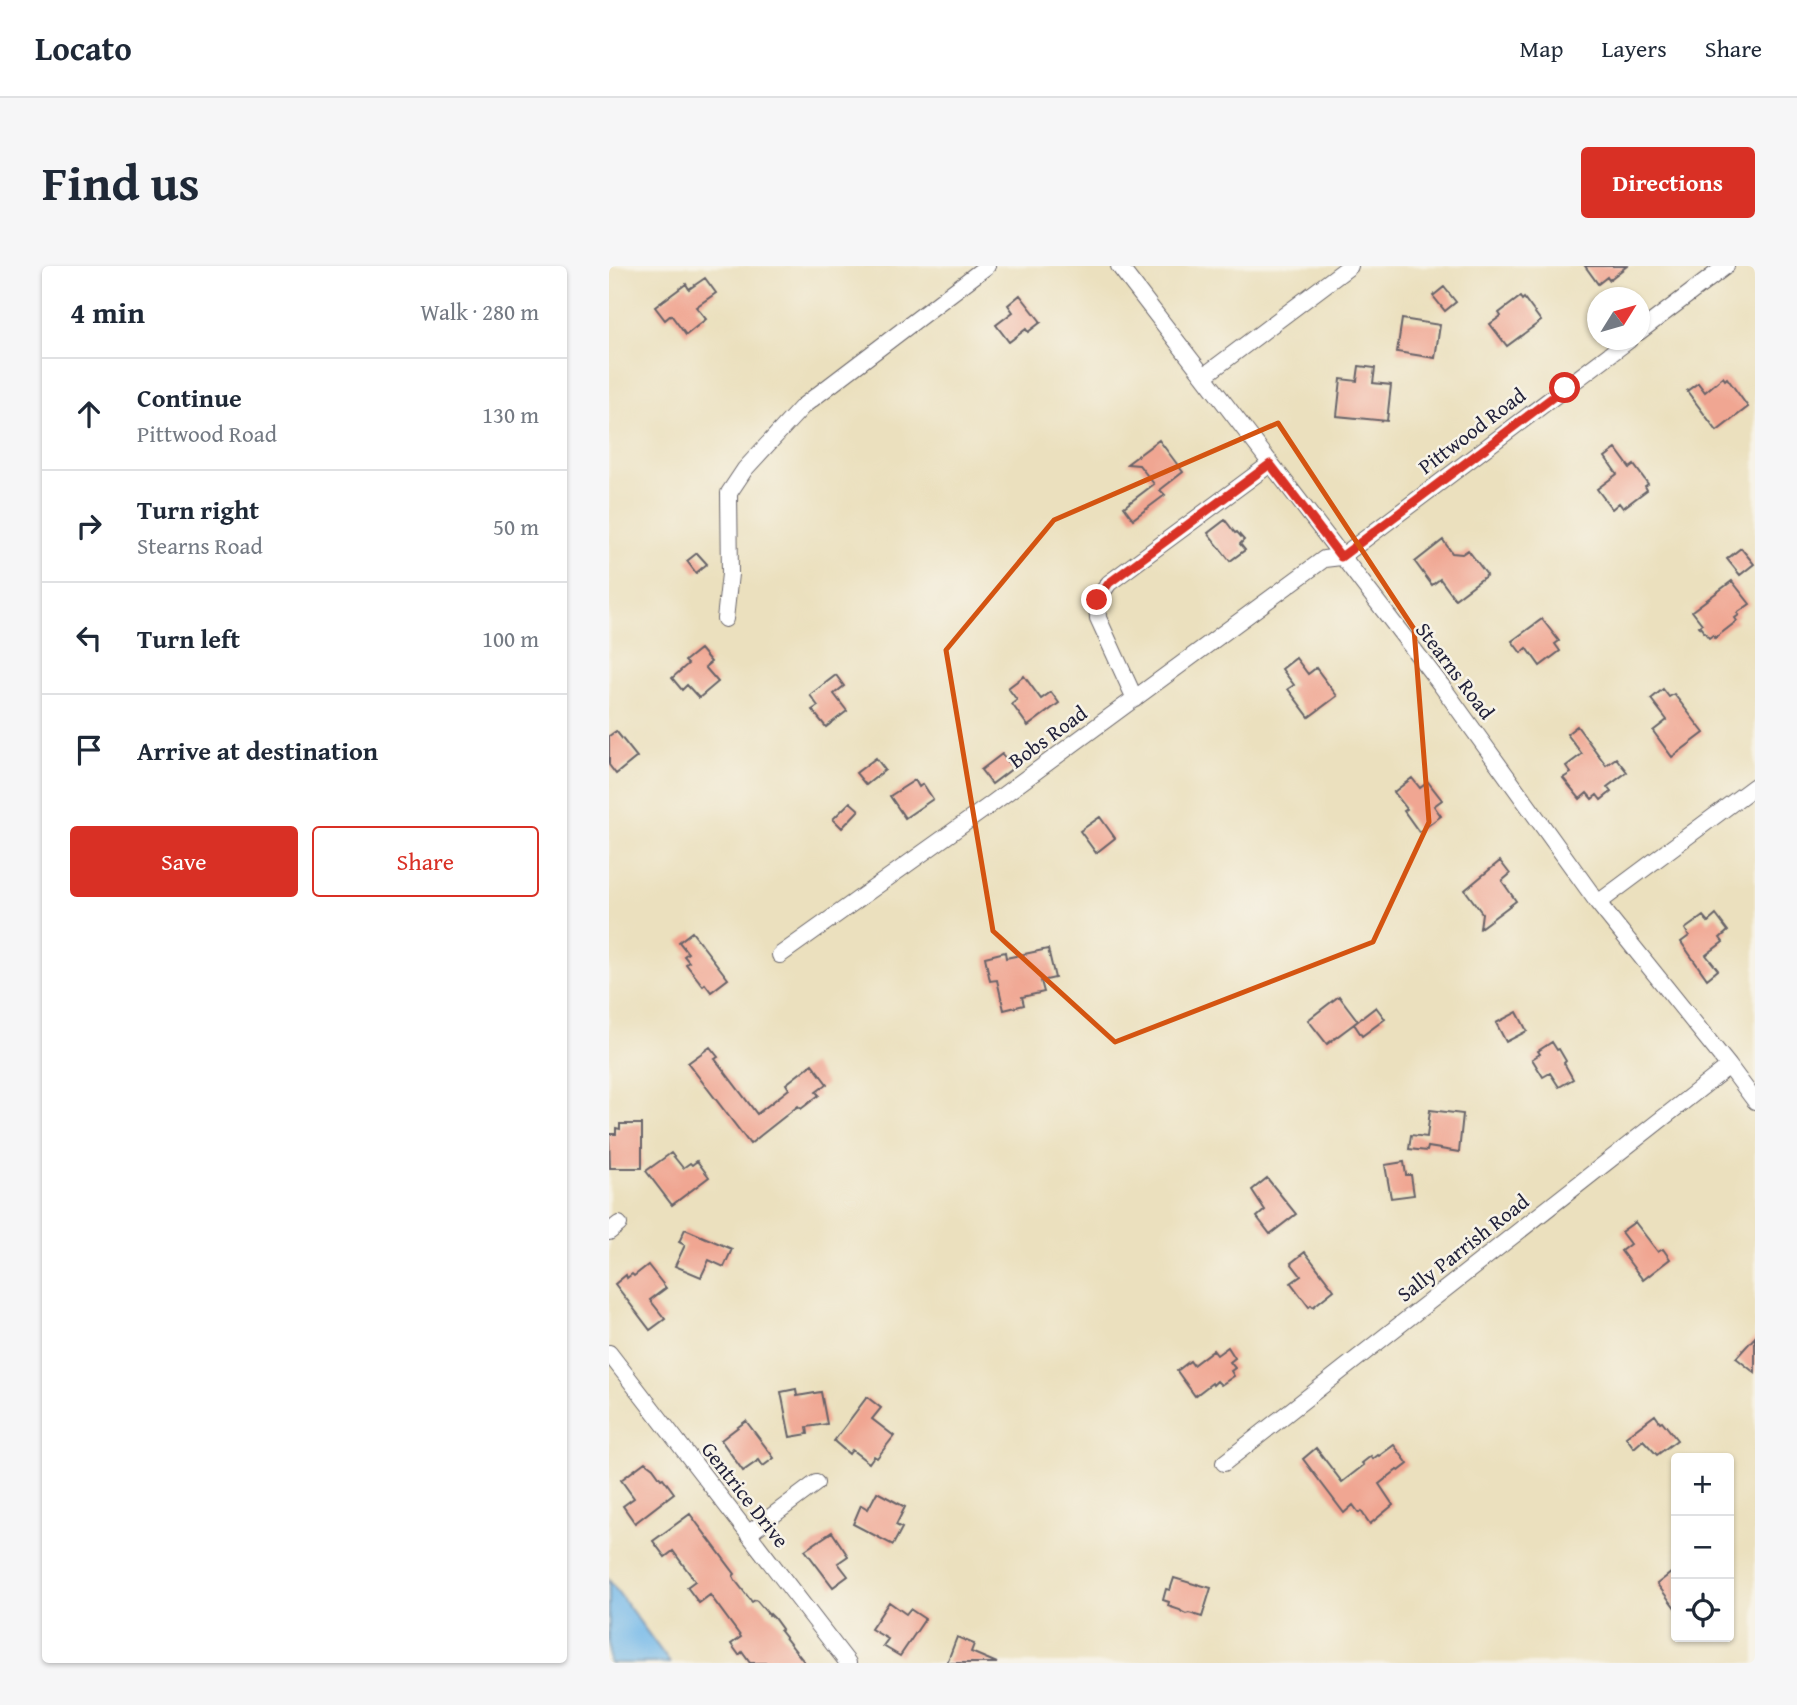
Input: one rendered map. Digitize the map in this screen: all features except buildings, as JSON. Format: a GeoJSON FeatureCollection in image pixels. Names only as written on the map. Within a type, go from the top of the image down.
{"type":"FeatureCollection","features":[{"type":"Feature","properties":{"kind":"street"},"geometry":{"type":"LineString","coordinates":[[725,620],[730,574],[729,493],[745,468],[803,406],[987,266]]}},
{"type":"Feature","properties":{"kind":"street","name":"Stearns Road"},"geometry":{"type":"LineString","coordinates":[[1119,266],[1441,685],[1598,903],[1729,1066],[1752,1090]]}},
{"type":"Feature","properties":{"kind":"street"},"geometry":{"type":"LineString","coordinates":[[1204,376],[1350,266]]}},
{"type":"Feature","properties":{"kind":"street"},"geometry":{"type":"LineString","coordinates":[[1650,324],[1726,266]]}},
{"type":"Feature","properties":{"kind":"street","name":"Pittwood Road"},"geometry":{"type":"LineString","coordinates":[[1341,557],[1616,350]]}},
{"type":"Feature","properties":{"kind":"street"},"geometry":{"type":"LineString","coordinates":[[1135,699],[1098,618],[1097,600],[1109,583],[1270,464]]}},
{"type":"Feature","properties":{"kind":"street","name":"Bobs Road"},"geometry":{"type":"LineString","coordinates":[[780,955],[990,805],[1324,559],[1341,557]]}},
{"type":"Feature","properties":{"kind":"street"},"geometry":{"type":"LineString","coordinates":[[1598,903],[1755,786]]}},
{"type":"Feature","properties":{"kind":"street","name":"Sally Parrish Road"},"geometry":{"type":"LineString","coordinates":[[1224,1463],[1729,1066]]}},
{"type":"Feature","properties":{"kind":"street","name":"Gentrice Drive"},"geometry":{"type":"LineString","coordinates":[[609,1353],[848,1663]]}},
{"type":"Feature","properties":{"kind":"street"},"geometry":{"type":"LineString","coordinates":[[748,1534],[816,1483]]}},
{"type":"Feature","properties":{"kind":"highlighted area"},"geometry":{"type":"Polygon","coordinates":[[[1278,423],[1414,629],[1429,822],[1373,942],[1115,1042],[993,931],[946,650],[1054,520],[1278,423]]]}},
{"type":"Feature","properties":{"kind":"water"},"geometry":{"type":"Polygon","coordinates":[[[609,1580],[670,1663],[609,1663],[609,1580]]]}},
{"type":"Feature","properties":{"kind":"route"},"geometry":{"type":"LineString","coordinates":[[1097,600],[1109,583],[1270,464],[1341,557],[1565,388]]}}]}
